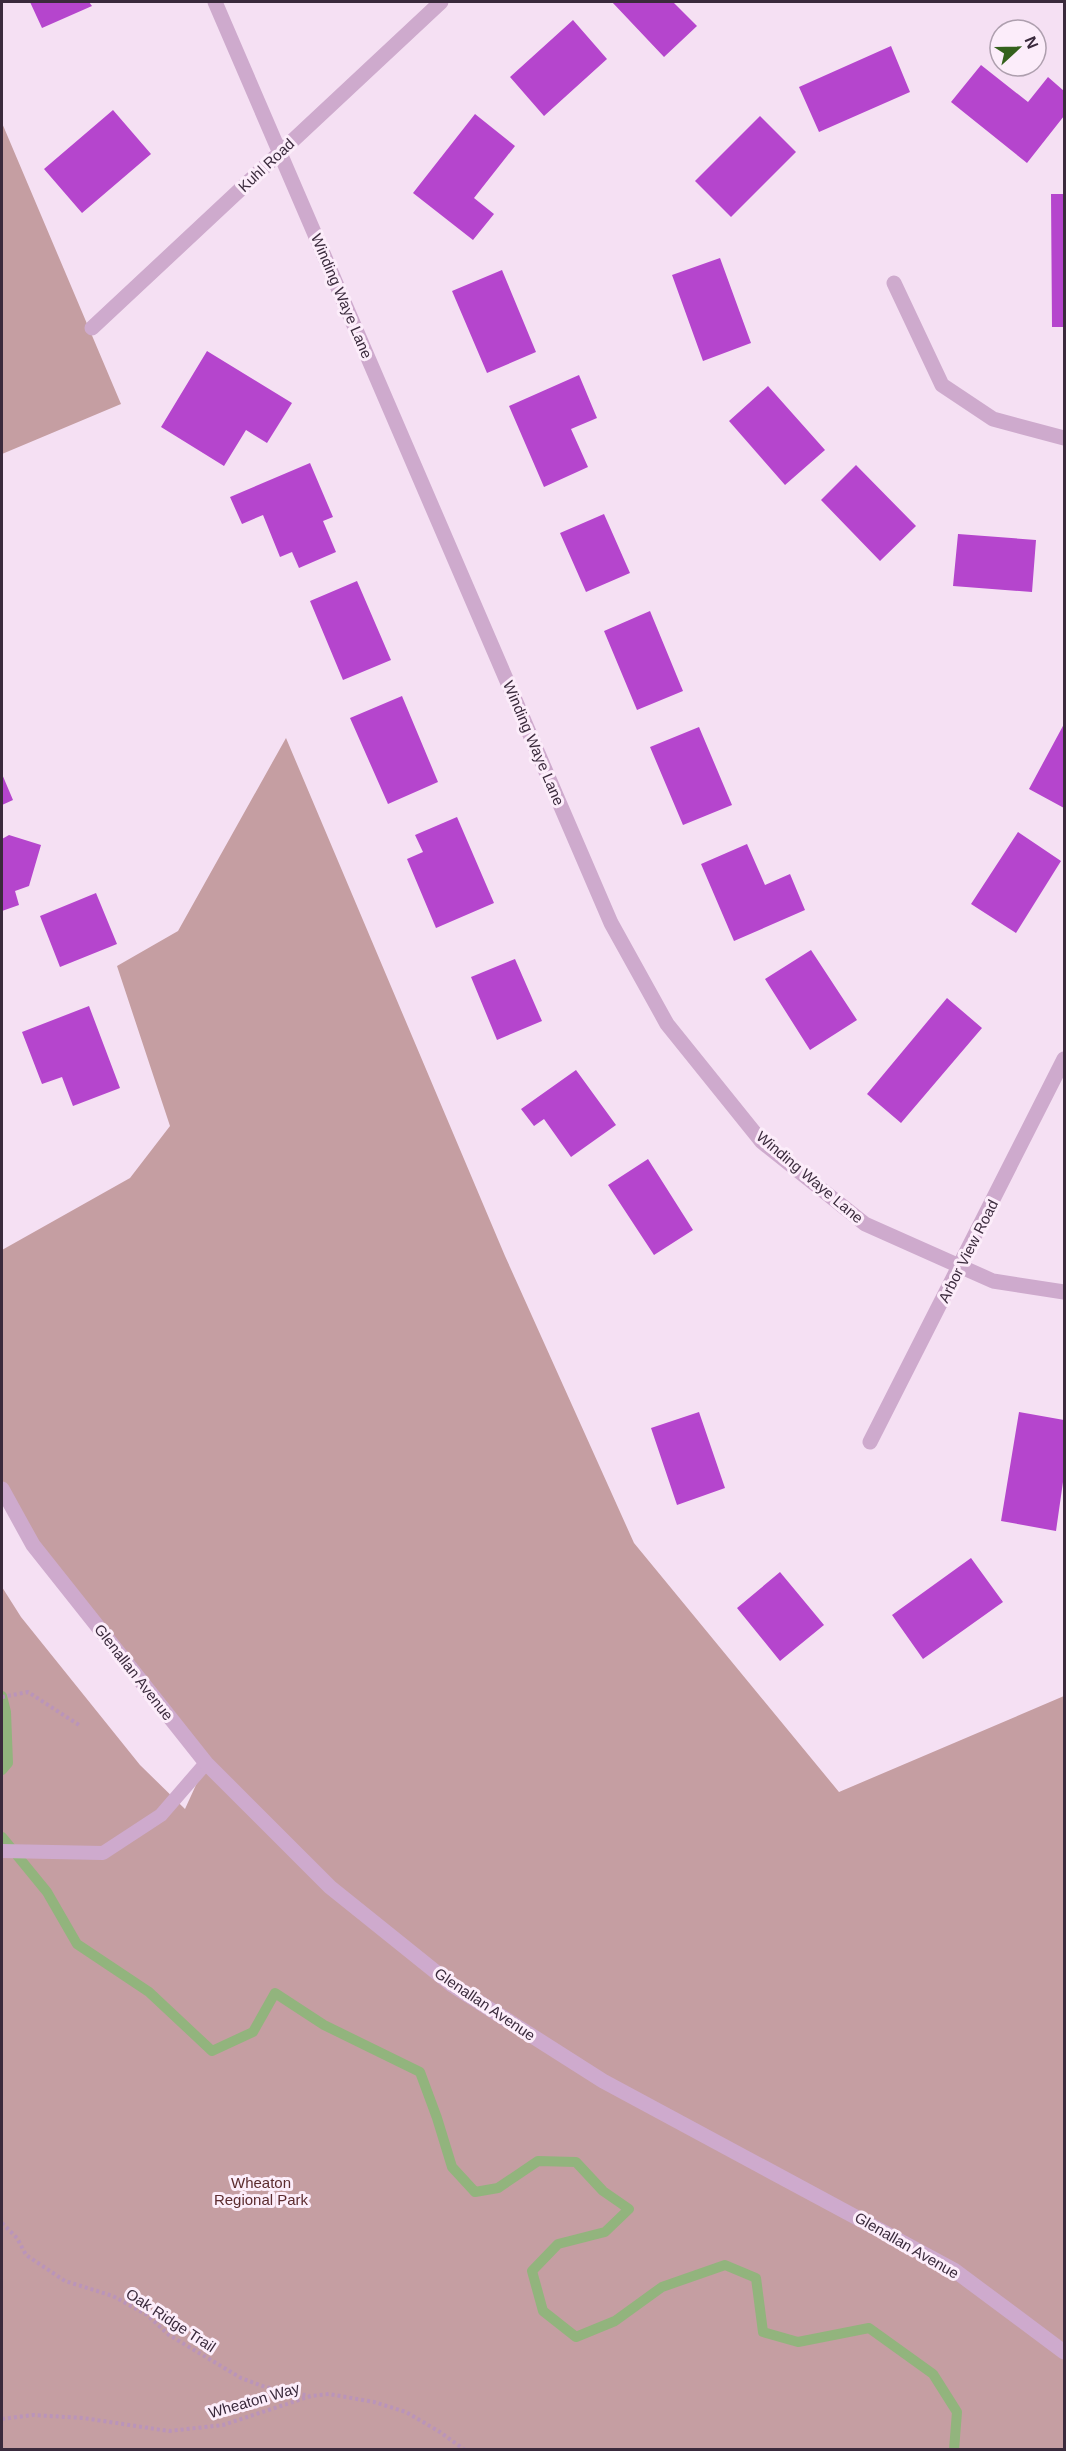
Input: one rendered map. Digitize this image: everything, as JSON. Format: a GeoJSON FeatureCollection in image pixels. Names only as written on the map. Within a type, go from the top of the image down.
{"type":"FeatureCollection","features":[{"type":"Feature","properties":{"kind":"street","name":"Winding Waye Lane"},"geometry":{"type":"LineString","coordinates":[[215,2],[611,923],[667,1024],[762,1142],[865,1224],[993,1281],[1065,1292]]}},
{"type":"Feature","properties":{"kind":"street","name":"Kuhl Road"},"geometry":{"type":"LineString","coordinates":[[92,328],[441,2]]}},
{"type":"Feature","properties":{"kind":"street"},"geometry":{"type":"LineString","coordinates":[[894,283],[942,385],[993,419],[1065,438]]}},
{"type":"Feature","properties":{"kind":"street","name":"Arbor View Road"},"geometry":{"type":"LineString","coordinates":[[870,1442],[1065,1059]]}},
{"type":"Feature","properties":{"kind":"street","name":"Glenallan Avenue"},"geometry":{"type":"LineString","coordinates":[[2,1489],[33,1545],[206,1763],[330,1887],[452,1985],[603,2081],[954,2270],[1065,2352]]}},
{"type":"Feature","properties":{"kind":"lane"},"geometry":{"type":"LineString","coordinates":[[2,1851],[103,1853],[161,1815],[206,1763]]}},
{"type":"Feature","properties":{"kind":"path"},"geometry":{"type":"LineString","coordinates":[[2,1697],[28,1692],[79,1725]]}},
{"type":"Feature","properties":{"kind":"path","name":"Oak Ridge Trail"},"geometry":{"type":"LineString","coordinates":[[2,2223],[17,2238],[26,2255],[65,2281],[113,2296],[147,2315],[169,2336],[241,2378],[265,2387],[311,2396]]}},
{"type":"Feature","properties":{"kind":"path","name":"Wheaton Way"},"geometry":{"type":"LineString","coordinates":[[2,2419],[33,2415],[83,2418],[169,2431],[223,2425],[311,2396],[329,2394],[374,2402],[406,2412],[465,2450]]}},
{"type":"Feature","properties":{"kind":"green space"},"geometry":{"type":"Polygon","coordinates":[[[2,123],[121,404],[2,454],[2,123]]]}},
{"type":"Feature","properties":{"kind":"green space","name":"Wheaton Regional Park"},"geometry":{"type":"Polygon","coordinates":[[[286,738],[505,1256],[634,1543],[839,1792],[1064,1696],[1064,2449],[2,2449],[2,1587],[21,1617],[140,1765],[185,1809],[206,1763],[33,1545],[2,1484],[2,1250],[130,1178],[170,1126],[117,966],[178,931],[286,738]]]}},
{"type":"Feature","properties":{"kind":"building"},"geometry":{"type":"Polygon","coordinates":[[[30,2],[89,2],[92,6],[42,28],[30,2]]]}},
{"type":"Feature","properties":{"kind":"building"},"geometry":{"type":"Polygon","coordinates":[[[612,2],[673,2],[697,26],[664,57],[612,2]]]}},
{"type":"Feature","properties":{"kind":"building"},"geometry":{"type":"Polygon","coordinates":[[[573,20],[607,59],[544,116],[510,77],[573,20]]]}},
{"type":"Feature","properties":{"kind":"building"},"geometry":{"type":"Polygon","coordinates":[[[891,46],[910,92],[819,132],[799,87],[891,46]]]}},
{"type":"Feature","properties":{"kind":"building"},"geometry":{"type":"Polygon","coordinates":[[[981,65],[988,71],[988,78],[998,78],[1028,102],[1048,77],[1064,91],[1064,116],[1027,163],[951,102],[981,65]]]}},
{"type":"Feature","properties":{"kind":"building"},"geometry":{"type":"Polygon","coordinates":[[[113,110],[151,154],[82,213],[44,169],[113,110]]]}},
{"type":"Feature","properties":{"kind":"building"},"geometry":{"type":"Polygon","coordinates":[[[475,114],[515,146],[474,198],[494,214],[473,240],[413,193],[475,114]]]}},
{"type":"Feature","properties":{"kind":"building"},"geometry":{"type":"Polygon","coordinates":[[[760,116],[796,152],[731,217],[695,181],[760,116]]]}},
{"type":"Feature","properties":{"kind":"building"},"geometry":{"type":"Polygon","coordinates":[[[1051,194],[1064,194],[1064,327],[1052,327],[1051,194]]]}},
{"type":"Feature","properties":{"kind":"building"},"geometry":{"type":"Polygon","coordinates":[[[720,258],[751,343],[703,361],[672,275],[720,258]]]}},
{"type":"Feature","properties":{"kind":"building"},"geometry":{"type":"Polygon","coordinates":[[[502,270],[536,352],[487,373],[452,291],[502,270]]]}},
{"type":"Feature","properties":{"kind":"building"},"geometry":{"type":"Polygon","coordinates":[[[207,351],[292,403],[267,443],[246,430],[224,466],[161,427],[207,351]]]}},
{"type":"Feature","properties":{"kind":"building"},"geometry":{"type":"Polygon","coordinates":[[[579,375],[597,418],[571,429],[588,467],[544,487],[509,406],[579,375]]]}},
{"type":"Feature","properties":{"kind":"building"},"geometry":{"type":"Polygon","coordinates":[[[768,386],[825,450],[785,485],[729,421],[768,386]]]}},
{"type":"Feature","properties":{"kind":"building"},"geometry":{"type":"Polygon","coordinates":[[[310,463],[333,517],[323,521],[336,552],[299,568],[292,552],[280,557],[263,515],[242,524],[230,497],[310,463]]]}},
{"type":"Feature","properties":{"kind":"building"},"geometry":{"type":"Polygon","coordinates":[[[856,465],[916,526],[880,561],[821,500],[856,465]]]}},
{"type":"Feature","properties":{"kind":"building"},"geometry":{"type":"Polygon","coordinates":[[[604,514],[630,573],[586,592],[560,533],[604,514]]]}},
{"type":"Feature","properties":{"kind":"building"},"geometry":{"type":"Polygon","coordinates":[[[958,534],[1036,540],[1032,592],[953,586],[958,534]]]}},
{"type":"Feature","properties":{"kind":"building"},"geometry":{"type":"Polygon","coordinates":[[[357,581],[391,660],[343,680],[310,601],[357,581]]]}},
{"type":"Feature","properties":{"kind":"building"},"geometry":{"type":"Polygon","coordinates":[[[650,611],[683,691],[637,710],[604,631],[650,611]]]}},
{"type":"Feature","properties":{"kind":"building"},"geometry":{"type":"Polygon","coordinates":[[[402,696],[438,782],[388,804],[350,718],[402,696]]]}},
{"type":"Feature","properties":{"kind":"building"},"geometry":{"type":"Polygon","coordinates":[[[1064,724],[1064,808],[1029,789],[1064,724]]]}},
{"type":"Feature","properties":{"kind":"building"},"geometry":{"type":"Polygon","coordinates":[[[699,727],[732,805],[683,825],[650,747],[699,727]]]}},
{"type":"Feature","properties":{"kind":"building"},"geometry":{"type":"Polygon","coordinates":[[[2,774],[13,800],[2,805],[2,774]]]}},
{"type":"Feature","properties":{"kind":"building"},"geometry":{"type":"Polygon","coordinates":[[[457,817],[494,903],[436,928],[407,859],[423,852],[415,835],[457,817]]]}},
{"type":"Feature","properties":{"kind":"building"},"geometry":{"type":"Polygon","coordinates":[[[1018,832],[1061,861],[1016,933],[971,904],[1018,832]]]}},
{"type":"Feature","properties":{"kind":"building"},"geometry":{"type":"Polygon","coordinates":[[[9,835],[41,845],[29,886],[15,891],[19,905],[2,911],[2,839],[9,835]]]}},
{"type":"Feature","properties":{"kind":"building"},"geometry":{"type":"Polygon","coordinates":[[[747,844],[765,885],[790,874],[805,910],[734,941],[701,864],[747,844]]]}},
{"type":"Feature","properties":{"kind":"building"},"geometry":{"type":"Polygon","coordinates":[[[96,893],[117,944],[60,967],[40,916],[96,893]]]}},
{"type":"Feature","properties":{"kind":"building"},"geometry":{"type":"Polygon","coordinates":[[[811,950],[857,1020],[810,1050],[765,979],[811,950]]]}},
{"type":"Feature","properties":{"kind":"building"},"geometry":{"type":"Polygon","coordinates":[[[515,959],[542,1021],[497,1040],[471,977],[515,959]]]}},
{"type":"Feature","properties":{"kind":"building"},"geometry":{"type":"Polygon","coordinates":[[[947,998],[982,1028],[901,1123],[867,1094],[947,998]]]}},
{"type":"Feature","properties":{"kind":"building"},"geometry":{"type":"Polygon","coordinates":[[[89,1006],[120,1088],[73,1106],[62,1077],[42,1084],[22,1032],[89,1006]]]}},
{"type":"Feature","properties":{"kind":"building"},"geometry":{"type":"Polygon","coordinates":[[[576,1070],[616,1125],[571,1157],[544,1119],[534,1126],[521,1109],[576,1070]]]}},
{"type":"Feature","properties":{"kind":"building"},"geometry":{"type":"Polygon","coordinates":[[[648,1159],[693,1230],[654,1255],[608,1185],[648,1159]]]}},
{"type":"Feature","properties":{"kind":"building"},"geometry":{"type":"Polygon","coordinates":[[[699,1412],[725,1488],[677,1505],[651,1428],[699,1412]]]}},
{"type":"Feature","properties":{"kind":"building"},"geometry":{"type":"Polygon","coordinates":[[[1019,1412],[1064,1420],[1064,1475],[1056,1531],[1001,1521],[1019,1412]]]}},
{"type":"Feature","properties":{"kind":"building"},"geometry":{"type":"Polygon","coordinates":[[[971,1558],[1003,1602],[923,1659],[892,1615],[971,1558]]]}},
{"type":"Feature","properties":{"kind":"building"},"geometry":{"type":"Polygon","coordinates":[[[780,1572],[824,1625],[780,1661],[737,1608],[780,1572]]]}},
{"type":"Feature","properties":{"kind":"waterway"},"geometry":{"type":"LineString","coordinates":[[2,1696],[6,1712],[8,1763],[2,1770]]}},
{"type":"Feature","properties":{"kind":"waterway"},"geometry":{"type":"LineString","coordinates":[[2,1837],[47,1892],[77,1944],[149,1992],[212,2051],[253,2032],[275,1993],[324,2025],[420,2072],[452,2167],[475,2192],[498,2188],[538,2161],[576,2162],[603,2191],[629,2209],[605,2232],[558,2244],[532,2271],[543,2311],[576,2337],[615,2321],[662,2287],[725,2265],[756,2278],[763,2332],[798,2342],[869,2328],[933,2374],[957,2412],[954,2450]]}}]}
